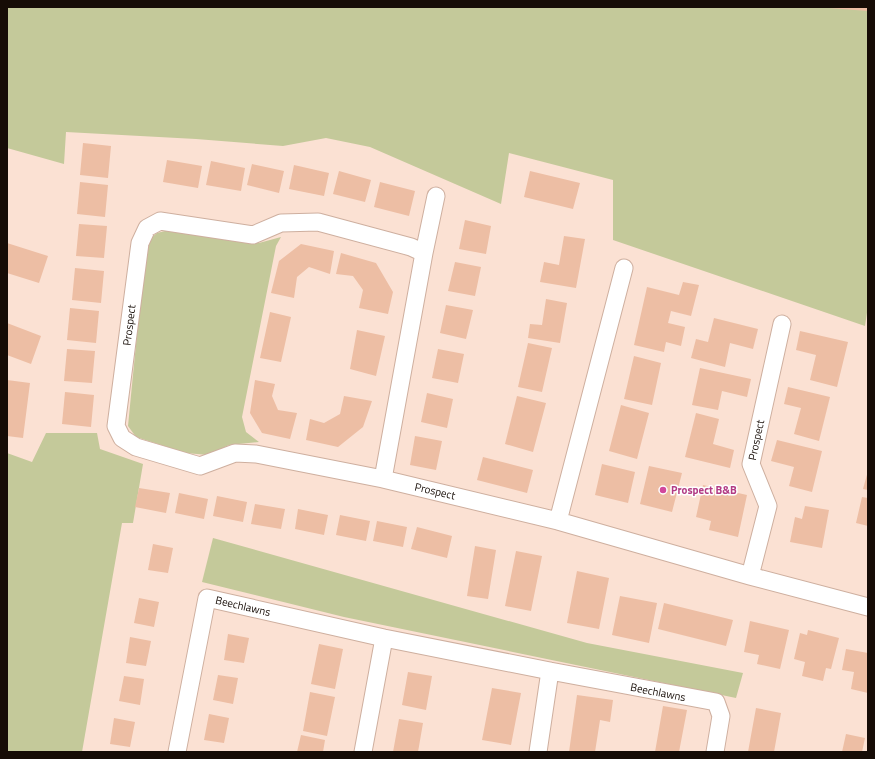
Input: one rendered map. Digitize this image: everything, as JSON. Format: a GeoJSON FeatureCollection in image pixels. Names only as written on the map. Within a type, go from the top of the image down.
{"type":"FeatureCollection","features":[{"type":"Feature","properties":{"kind":"street"},"geometry":{"type":"LineString","coordinates":[[383,479],[424,253],[436,196]]}},
{"type":"Feature","properties":{"kind":"street","name":"Prospect"},"geometry":{"type":"LineString","coordinates":[[424,253],[411,247],[318,222],[281,223],[254,235],[160,221],[146,228],[140,243],[116,426],[122,438],[136,447],[200,466],[235,453],[256,454],[383,479],[558,521],[750,576],[868,606]]}},
{"type":"Feature","properties":{"kind":"street"},"geometry":{"type":"LineString","coordinates":[[558,521],[624,268]]}},
{"type":"Feature","properties":{"kind":"street","name":"Prospect"},"geometry":{"type":"LineString","coordinates":[[750,576],[768,506],[751,464],[782,324]]}},
{"type":"Feature","properties":{"kind":"street","name":"Beechlawns"},"geometry":{"type":"LineString","coordinates":[[177,752],[207,598],[384,638],[716,702],[721,716],[715,752]]}},
{"type":"Feature","properties":{"kind":"street"},"geometry":{"type":"LineString","coordinates":[[363,752],[384,638]]}},
{"type":"Feature","properties":{"kind":"street"},"geometry":{"type":"LineString","coordinates":[[538,752],[550,671]]}},
{"type":"Feature","properties":{"kind":"green space"},"geometry":{"type":"Polygon","coordinates":[[[7,7],[868,7],[868,306],[865,326],[613,240],[613,180],[509,153],[501,204],[370,147],[326,138],[283,146],[196,139],[66,132],[64,164],[7,148],[7,7]]]}},
{"type":"Feature","properties":{"kind":"green space"},"geometry":{"type":"Polygon","coordinates":[[[169,230],[259,243],[281,237],[276,246],[242,417],[246,432],[259,442],[229,445],[208,455],[186,453],[136,437],[128,426],[146,242],[157,233],[169,230]]]}},
{"type":"Feature","properties":{"kind":"green space"},"geometry":{"type":"Polygon","coordinates":[[[46,433],[97,433],[100,449],[143,464],[133,523],[122,523],[82,752],[7,752],[7,453],[32,462],[46,433]]]}},
{"type":"Feature","properties":{"kind":"green space"},"geometry":{"type":"Polygon","coordinates":[[[213,538],[587,643],[743,673],[736,698],[344,617],[202,582],[213,538]]]}},
{"type":"Feature","properties":{"kind":"building"},"geometry":{"type":"Polygon","coordinates":[[[868,7],[868,11],[829,8],[868,7]]]}},
{"type":"Feature","properties":{"kind":"building"},"geometry":{"type":"Polygon","coordinates":[[[83,143],[111,146],[108,178],[80,175],[83,143]]]}},
{"type":"Feature","properties":{"kind":"building"},"geometry":{"type":"Polygon","coordinates":[[[167,160],[202,166],[198,188],[163,182],[167,160]]]}},
{"type":"Feature","properties":{"kind":"building"},"geometry":{"type":"Polygon","coordinates":[[[211,161],[245,168],[241,191],[206,185],[211,161]]]}},
{"type":"Feature","properties":{"kind":"building"},"geometry":{"type":"Polygon","coordinates":[[[252,164],[284,171],[279,193],[247,185],[252,164]]]}},
{"type":"Feature","properties":{"kind":"building"},"geometry":{"type":"Polygon","coordinates":[[[294,165],[329,173],[324,196],[289,189],[294,165]]]}},
{"type":"Feature","properties":{"kind":"building"},"geometry":{"type":"Polygon","coordinates":[[[339,171],[371,180],[365,202],[333,194],[339,171]]]}},
{"type":"Feature","properties":{"kind":"building"},"geometry":{"type":"Polygon","coordinates":[[[530,171],[580,183],[573,209],[524,197],[530,171]]]}},
{"type":"Feature","properties":{"kind":"building"},"geometry":{"type":"Polygon","coordinates":[[[80,182],[108,185],[105,217],[77,214],[80,182]]]}},
{"type":"Feature","properties":{"kind":"building"},"geometry":{"type":"Polygon","coordinates":[[[380,182],[415,191],[409,216],[374,207],[380,182]]]}},
{"type":"Feature","properties":{"kind":"building"},"geometry":{"type":"Polygon","coordinates":[[[465,220],[491,226],[486,254],[459,249],[465,220]]]}},
{"type":"Feature","properties":{"kind":"building"},"geometry":{"type":"Polygon","coordinates":[[[79,224],[107,226],[104,258],[76,256],[79,224]]]}},
{"type":"Feature","properties":{"kind":"building"},"geometry":{"type":"Polygon","coordinates":[[[564,236],[585,239],[576,288],[540,282],[544,262],[559,265],[564,236]]]}},
{"type":"Feature","properties":{"kind":"building"},"geometry":{"type":"Polygon","coordinates":[[[7,243],[48,256],[39,283],[7,273],[7,243]]]}},
{"type":"Feature","properties":{"kind":"building"},"geometry":{"type":"Polygon","coordinates":[[[301,244],[334,251],[330,274],[309,267],[297,277],[294,298],[271,293],[279,261],[301,244]]]}},
{"type":"Feature","properties":{"kind":"building"},"geometry":{"type":"Polygon","coordinates":[[[341,253],[376,263],[393,292],[388,314],[359,308],[363,290],[353,276],[336,274],[341,253]]]}},
{"type":"Feature","properties":{"kind":"building"},"geometry":{"type":"Polygon","coordinates":[[[455,262],[481,267],[475,296],[448,291],[455,262]]]}},
{"type":"Feature","properties":{"kind":"building"},"geometry":{"type":"Polygon","coordinates":[[[75,268],[104,271],[101,303],[72,300],[75,268]]]}},
{"type":"Feature","properties":{"kind":"building"},"geometry":{"type":"Polygon","coordinates":[[[683,282],[699,285],[691,316],[671,311],[668,323],[685,327],[681,346],[666,342],[664,352],[634,345],[647,287],[679,295],[683,282]]]}},
{"type":"Feature","properties":{"kind":"building"},"geometry":{"type":"Polygon","coordinates":[[[546,299],[567,303],[560,343],[528,338],[530,324],[542,325],[546,299]]]}},
{"type":"Feature","properties":{"kind":"building"},"geometry":{"type":"Polygon","coordinates":[[[446,305],[473,310],[466,339],[440,333],[446,305]]]}},
{"type":"Feature","properties":{"kind":"building"},"geometry":{"type":"Polygon","coordinates":[[[70,308],[99,311],[96,343],[67,340],[70,308]]]}},
{"type":"Feature","properties":{"kind":"building"},"geometry":{"type":"Polygon","coordinates":[[[270,312],[291,317],[281,362],[260,358],[270,312]]]}},
{"type":"Feature","properties":{"kind":"building"},"geometry":{"type":"Polygon","coordinates":[[[714,318],[758,329],[753,349],[730,343],[725,367],[691,358],[696,339],[708,342],[714,318]]]}},
{"type":"Feature","properties":{"kind":"building"},"geometry":{"type":"Polygon","coordinates":[[[7,323],[41,336],[31,364],[7,355],[7,323]]]}},
{"type":"Feature","properties":{"kind":"building"},"geometry":{"type":"Polygon","coordinates":[[[357,330],[385,336],[376,376],[350,369],[357,330]]]}},
{"type":"Feature","properties":{"kind":"building"},"geometry":{"type":"Polygon","coordinates":[[[800,331],[848,342],[837,387],[810,380],[816,355],[796,350],[800,331]]]}},
{"type":"Feature","properties":{"kind":"building"},"geometry":{"type":"Polygon","coordinates":[[[528,343],[552,348],[542,392],[518,387],[528,343]]]}},
{"type":"Feature","properties":{"kind":"building"},"geometry":{"type":"Polygon","coordinates":[[[67,349],[95,351],[92,383],[64,381],[67,349]]]}},
{"type":"Feature","properties":{"kind":"building"},"geometry":{"type":"Polygon","coordinates":[[[438,349],[464,354],[458,383],[432,378],[438,349]]]}},
{"type":"Feature","properties":{"kind":"building"},"geometry":{"type":"Polygon","coordinates":[[[634,356],[661,363],[652,405],[624,399],[634,356]]]}},
{"type":"Feature","properties":{"kind":"building"},"geometry":{"type":"Polygon","coordinates":[[[700,368],[751,379],[747,397],[722,391],[718,410],[692,405],[700,368]]]}},
{"type":"Feature","properties":{"kind":"building"},"geometry":{"type":"Polygon","coordinates":[[[7,380],[30,383],[23,438],[7,436],[7,380]]]}},
{"type":"Feature","properties":{"kind":"building"},"geometry":{"type":"Polygon","coordinates":[[[255,380],[275,384],[272,396],[278,410],[297,413],[290,439],[262,433],[250,413],[255,380]]]}},
{"type":"Feature","properties":{"kind":"building"},"geometry":{"type":"Polygon","coordinates":[[[788,387],[830,397],[819,441],[794,434],[801,408],[784,404],[788,387]]]}},
{"type":"Feature","properties":{"kind":"building"},"geometry":{"type":"Polygon","coordinates":[[[65,392],[94,395],[91,427],[62,424],[65,392]]]}},
{"type":"Feature","properties":{"kind":"building"},"geometry":{"type":"Polygon","coordinates":[[[427,393],[453,399],[447,428],[421,422],[427,393]]]}},
{"type":"Feature","properties":{"kind":"building"},"geometry":{"type":"Polygon","coordinates":[[[344,396],[372,401],[363,427],[338,447],[306,440],[310,419],[324,423],[340,414],[344,396]]]}},
{"type":"Feature","properties":{"kind":"building"},"geometry":{"type":"Polygon","coordinates":[[[517,396],[546,403],[533,452],[505,444],[517,396]]]}},
{"type":"Feature","properties":{"kind":"building"},"geometry":{"type":"Polygon","coordinates":[[[621,405],[649,413],[637,459],[609,451],[621,405]]]}},
{"type":"Feature","properties":{"kind":"building"},"geometry":{"type":"Polygon","coordinates":[[[696,413],[719,419],[713,444],[734,450],[730,468],[685,457],[696,413]]]}},
{"type":"Feature","properties":{"kind":"building"},"geometry":{"type":"Polygon","coordinates":[[[415,436],[442,441],[436,470],[410,465],[415,436]]]}},
{"type":"Feature","properties":{"kind":"building"},"geometry":{"type":"Polygon","coordinates":[[[777,440],[822,451],[812,492],[789,486],[794,467],[771,461],[777,440]]]}},
{"type":"Feature","properties":{"kind":"building"},"geometry":{"type":"Polygon","coordinates":[[[483,457],[533,470],[527,493],[477,480],[483,457]]]}},
{"type":"Feature","properties":{"kind":"building"},"geometry":{"type":"Polygon","coordinates":[[[602,464],[635,472],[628,503],[595,495],[602,464]]]}},
{"type":"Feature","properties":{"kind":"building"},"geometry":{"type":"Polygon","coordinates":[[[649,466],[682,473],[672,512],[640,504],[649,466]]]}},
{"type":"Feature","properties":{"kind":"building"},"geometry":{"type":"Polygon","coordinates":[[[868,471],[868,490],[863,489],[868,471]]]}},
{"type":"Feature","properties":{"kind":"building"},"geometry":{"type":"Polygon","coordinates":[[[703,485],[747,495],[738,537],[709,530],[711,521],[696,517],[703,485]]]}},
{"type":"Feature","properties":{"kind":"building"},"geometry":{"type":"Polygon","coordinates":[[[139,488],[170,493],[166,513],[135,507],[139,488]]]}},
{"type":"Feature","properties":{"kind":"building"},"geometry":{"type":"Polygon","coordinates":[[[179,493],[208,499],[204,519],[175,513],[179,493]]]}},
{"type":"Feature","properties":{"kind":"building"},"geometry":{"type":"Polygon","coordinates":[[[217,496],[247,502],[243,522],[213,516],[217,496]]]}},
{"type":"Feature","properties":{"kind":"building"},"geometry":{"type":"Polygon","coordinates":[[[862,497],[868,498],[868,526],[856,523],[862,497]]]}},
{"type":"Feature","properties":{"kind":"building"},"geometry":{"type":"Polygon","coordinates":[[[255,504],[285,509],[281,529],[251,524],[255,504]]]}},
{"type":"Feature","properties":{"kind":"building"},"geometry":{"type":"Polygon","coordinates":[[[805,506],[829,510],[822,548],[790,542],[795,517],[802,519],[805,506]]]}},
{"type":"Feature","properties":{"kind":"building"},"geometry":{"type":"Polygon","coordinates":[[[298,509],[328,515],[324,535],[295,529],[298,509]]]}},
{"type":"Feature","properties":{"kind":"building"},"geometry":{"type":"Polygon","coordinates":[[[340,515],[370,521],[366,541],[336,535],[340,515]]]}},
{"type":"Feature","properties":{"kind":"building"},"geometry":{"type":"Polygon","coordinates":[[[377,521],[407,527],[403,547],[373,541],[377,521]]]}},
{"type":"Feature","properties":{"kind":"building"},"geometry":{"type":"Polygon","coordinates":[[[417,527],[452,536],[447,558],[411,549],[417,527]]]}},
{"type":"Feature","properties":{"kind":"building"},"geometry":{"type":"Polygon","coordinates":[[[153,544],[173,548],[168,573],[148,570],[153,544]]]}},
{"type":"Feature","properties":{"kind":"building"},"geometry":{"type":"Polygon","coordinates":[[[475,546],[496,550],[488,599],[467,596],[475,546]]]}},
{"type":"Feature","properties":{"kind":"building"},"geometry":{"type":"Polygon","coordinates":[[[516,551],[542,556],[531,611],[505,606],[516,551]]]}},
{"type":"Feature","properties":{"kind":"building"},"geometry":{"type":"Polygon","coordinates":[[[577,571],[609,578],[599,629],[567,623],[577,571]]]}},
{"type":"Feature","properties":{"kind":"building"},"geometry":{"type":"Polygon","coordinates":[[[620,596],[657,603],[649,643],[612,635],[620,596]]]}},
{"type":"Feature","properties":{"kind":"building"},"geometry":{"type":"Polygon","coordinates":[[[139,598],[159,602],[154,627],[134,623],[139,598]]]}},
{"type":"Feature","properties":{"kind":"building"},"geometry":{"type":"Polygon","coordinates":[[[664,603],[733,620],[726,646],[658,629],[664,603]]]}},
{"type":"Feature","properties":{"kind":"building"},"geometry":{"type":"Polygon","coordinates":[[[750,621],[789,630],[780,669],[757,664],[759,655],[744,652],[750,621]]]}},
{"type":"Feature","properties":{"kind":"building"},"geometry":{"type":"Polygon","coordinates":[[[808,630],[839,638],[831,669],[826,668],[823,681],[802,676],[805,662],[794,659],[800,633],[807,635],[808,630]]]}},
{"type":"Feature","properties":{"kind":"building"},"geometry":{"type":"Polygon","coordinates":[[[228,634],[249,638],[244,663],[224,660],[228,634]]]}},
{"type":"Feature","properties":{"kind":"building"},"geometry":{"type":"Polygon","coordinates":[[[130,637],[151,641],[146,666],[126,663],[130,637]]]}},
{"type":"Feature","properties":{"kind":"building"},"geometry":{"type":"Polygon","coordinates":[[[319,644],[343,649],[335,689],[311,684],[319,644]]]}},
{"type":"Feature","properties":{"kind":"building"},"geometry":{"type":"Polygon","coordinates":[[[846,649],[868,653],[868,693],[851,689],[854,672],[842,670],[846,649]]]}},
{"type":"Feature","properties":{"kind":"building"},"geometry":{"type":"Polygon","coordinates":[[[408,672],[432,676],[426,710],[402,705],[408,672]]]}},
{"type":"Feature","properties":{"kind":"building"},"geometry":{"type":"Polygon","coordinates":[[[218,675],[238,678],[233,704],[213,700],[218,675]]]}},
{"type":"Feature","properties":{"kind":"building"},"geometry":{"type":"Polygon","coordinates":[[[124,676],[144,679],[140,705],[119,701],[124,676]]]}},
{"type":"Feature","properties":{"kind":"building"},"geometry":{"type":"Polygon","coordinates":[[[492,688],[521,693],[511,745],[482,740],[492,688]]]}},
{"type":"Feature","properties":{"kind":"building"},"geometry":{"type":"Polygon","coordinates":[[[310,692],[335,697],[327,736],[303,731],[310,692]]]}},
{"type":"Feature","properties":{"kind":"building"},"geometry":{"type":"Polygon","coordinates":[[[577,695],[613,700],[610,722],[600,720],[595,752],[569,752],[577,695]]]}},
{"type":"Feature","properties":{"kind":"building"},"geometry":{"type":"Polygon","coordinates":[[[663,706],[687,710],[679,752],[655,752],[663,706]]]}},
{"type":"Feature","properties":{"kind":"building"},"geometry":{"type":"Polygon","coordinates":[[[756,708],[781,713],[774,752],[748,752],[756,708]]]}},
{"type":"Feature","properties":{"kind":"building"},"geometry":{"type":"Polygon","coordinates":[[[209,714],[229,718],[224,743],[204,740],[209,714]]]}},
{"type":"Feature","properties":{"kind":"building"},"geometry":{"type":"Polygon","coordinates":[[[114,718],[135,722],[130,747],[110,744],[114,718]]]}},
{"type":"Feature","properties":{"kind":"building"},"geometry":{"type":"Polygon","coordinates":[[[399,719],[423,723],[418,752],[393,752],[399,719]]]}},
{"type":"Feature","properties":{"kind":"building"},"geometry":{"type":"Polygon","coordinates":[[[846,734],[865,738],[862,752],[842,752],[846,734]]]}},
{"type":"Feature","properties":{"kind":"building"},"geometry":{"type":"Polygon","coordinates":[[[301,735],[325,740],[323,752],[297,752],[301,735]]]}},
{"type":"Feature","properties":{"kind":"place","name":"Prospect B&B"},"geometry":{"type":"Point","coordinates":[663,490]}}]}
